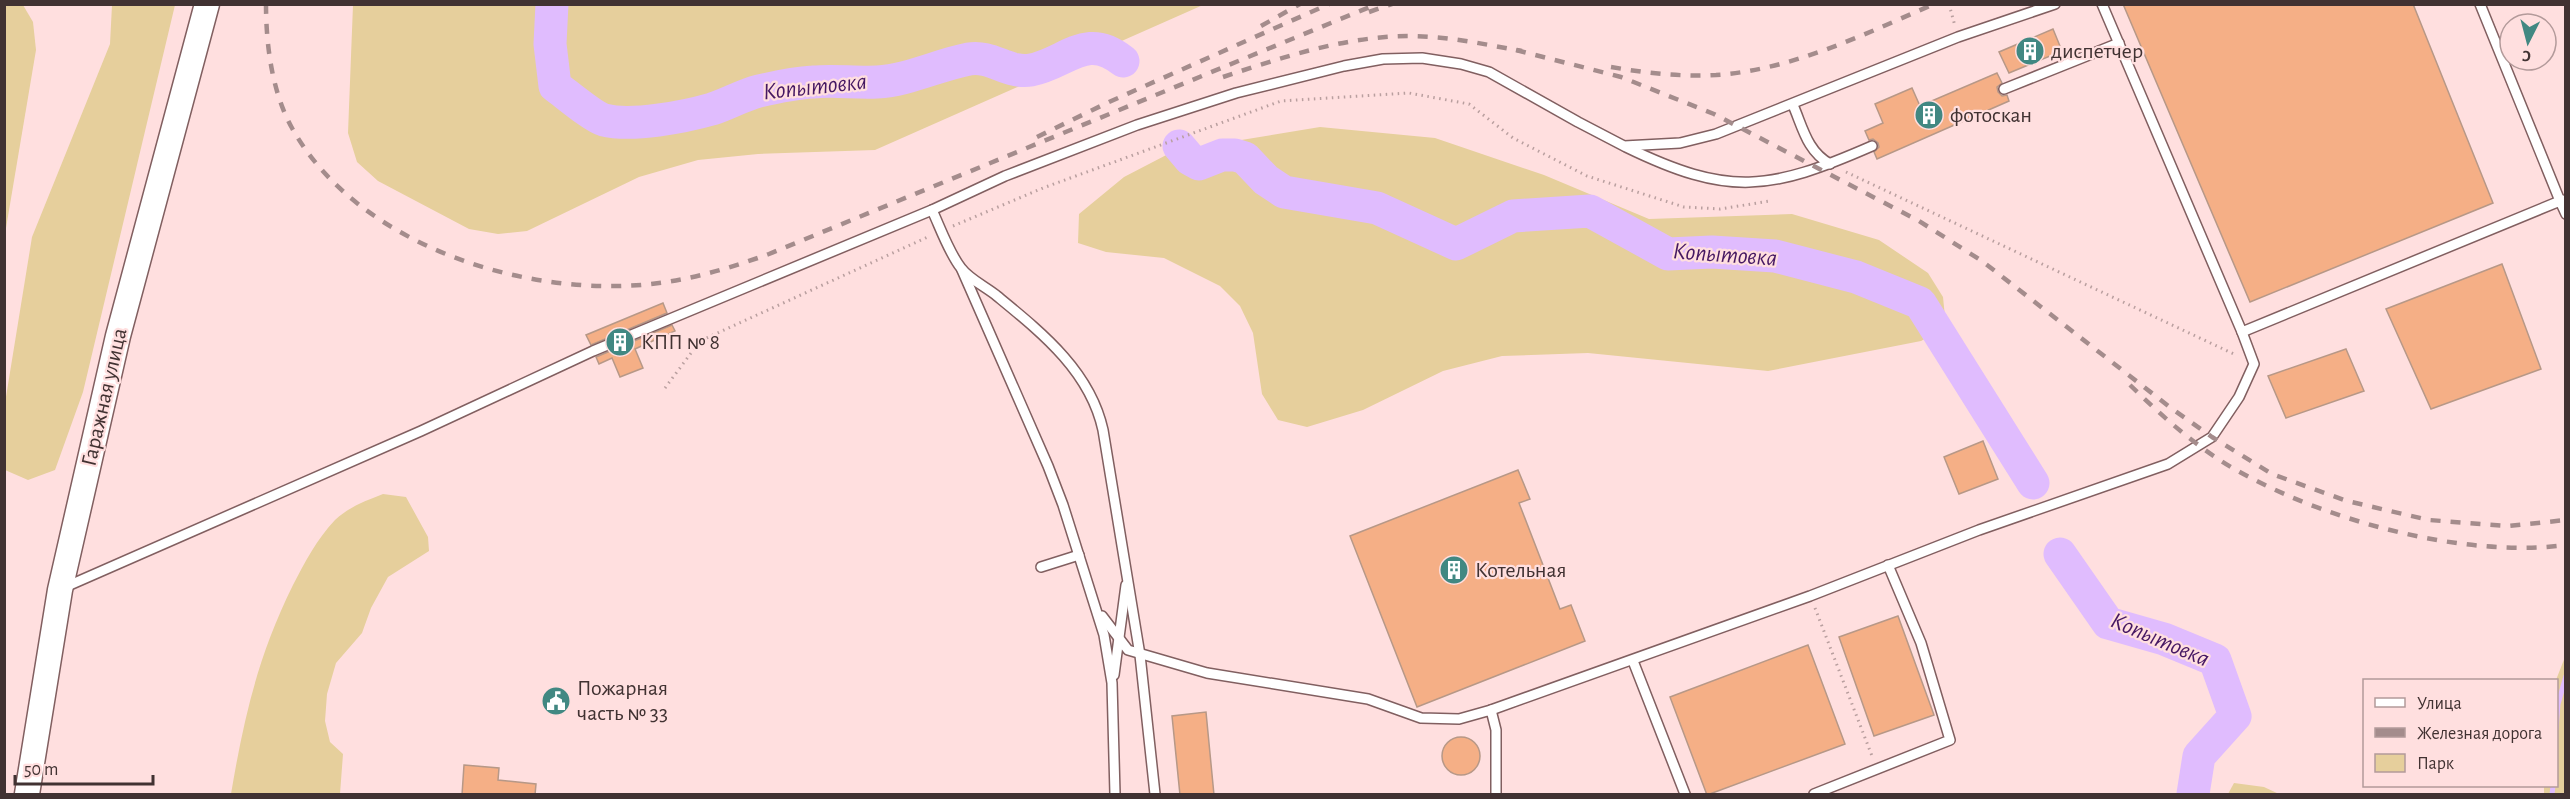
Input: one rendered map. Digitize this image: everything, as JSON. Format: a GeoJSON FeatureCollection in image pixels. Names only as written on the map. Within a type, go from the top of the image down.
{"type":"FeatureCollection","features":[{"type":"Feature","properties":{"kind":"street","name":"Гаражная улица"},"geometry":{"type":"LineString","coordinates":[[27,795],[60,590],[118,336],[207,4]]}},
{"type":"Feature","properties":{"kind":"lane"},"geometry":{"type":"LineString","coordinates":[[1624,146],[1698,140],[1793,105],[1958,37],[2055,4]]}},
{"type":"Feature","properties":{"kind":"lane"},"geometry":{"type":"LineString","coordinates":[[1096,607],[1118,640],[1128,650],[1140,655],[1207,673],[1368,699],[1421,718],[1459,719],[1633,661],[1810,596],[1979,530],[2168,464],[2212,437],[2239,397],[2254,364],[2102,4]]}},
{"type":"Feature","properties":{"kind":"lane"},"geometry":{"type":"LineString","coordinates":[[2480,4],[2563,200],[2565,214]]}},
{"type":"Feature","properties":{"kind":"lane"},"geometry":{"type":"LineString","coordinates":[[2004,89],[2119,43]]}},
{"type":"Feature","properties":{"kind":"lane"},"geometry":{"type":"LineString","coordinates":[[60,590],[421,431],[593,351],[932,210],[1074,148],[1189,106],[1285,80],[1383,59],[1422,58],[1461,64],[1489,72],[1624,146],[1690,174],[1727,182],[1767,182],[1830,164],[1872,146]]}},
{"type":"Feature","properties":{"kind":"lane"},"geometry":{"type":"LineString","coordinates":[[1793,105],[1811,148],[1817,156],[1830,164]]}},
{"type":"Feature","properties":{"kind":"lane"},"geometry":{"type":"LineString","coordinates":[[2242,332],[2563,200]]}},
{"type":"Feature","properties":{"kind":"lane"},"geometry":{"type":"LineString","coordinates":[[932,210],[961,268],[1048,466],[1096,607],[1113,683]]}},
{"type":"Feature","properties":{"kind":"lane"},"geometry":{"type":"LineString","coordinates":[[961,268],[1025,319],[1076,370],[1094,399],[1102,430],[1140,655],[1155,795]]}},
{"type":"Feature","properties":{"kind":"lane"},"geometry":{"type":"LineString","coordinates":[[1041,567],[1079,555]]}},
{"type":"Feature","properties":{"kind":"lane"},"geometry":{"type":"LineString","coordinates":[[1814,795],[1950,740],[1921,643],[1888,565]]}},
{"type":"Feature","properties":{"kind":"lane"},"geometry":{"type":"LineString","coordinates":[[1115,795],[1113,683],[1127,576]]}},
{"type":"Feature","properties":{"kind":"lane"},"geometry":{"type":"LineString","coordinates":[[1633,661],[1685,795]]}},
{"type":"Feature","properties":{"kind":"lane"},"geometry":{"type":"LineString","coordinates":[[1491,710],[1496,730],[1496,795]]}},
{"type":"Feature","properties":{"kind":"path"},"geometry":{"type":"LineString","coordinates":[[1949,4],[1958,37]]}},
{"type":"Feature","properties":{"kind":"path"},"geometry":{"type":"LineString","coordinates":[[665,387],[700,341],[941,230],[1043,188],[1281,101],[1409,93],[1469,104],[1513,138],[1587,176],[1684,207],[1720,209],[1770,201]]}},
{"type":"Feature","properties":{"kind":"path"},"geometry":{"type":"LineString","coordinates":[[1830,164],[2254,364]]}},
{"type":"Feature","properties":{"kind":"path"},"geometry":{"type":"LineString","coordinates":[[1810,596],[1877,769]]}},
{"type":"Feature","properties":{"kind":"green space"},"geometry":{"type":"Polygon","coordinates":[[[5,4],[23,5],[33,22],[36,50],[5,234],[5,4]]]}},
{"type":"Feature","properties":{"kind":"green space"},"geometry":{"type":"Polygon","coordinates":[[[353,4],[1203,5],[875,150],[758,154],[698,160],[639,177],[527,231],[498,234],[469,229],[378,181],[357,162],[348,133],[353,4]]]}},
{"type":"Feature","properties":{"kind":"green space"},"geometry":{"type":"Polygon","coordinates":[[[112,5],[175,5],[83,392],[55,470],[28,480],[5,470],[5,403],[32,237],[110,44],[112,5]]]}},
{"type":"Feature","properties":{"kind":"green space"},"geometry":{"type":"Polygon","coordinates":[[[1320,127],[1435,138],[1544,175],[1649,219],[1792,214],[1879,240],[1928,273],[1943,297],[1946,327],[1921,341],[1768,371],[1588,353],[1502,356],[1443,371],[1363,410],[1307,427],[1278,420],[1262,394],[1253,333],[1240,306],[1220,286],[1164,258],[1106,252],[1078,243],[1079,214],[1124,177],[1174,151],[1320,127]]]}},
{"type":"Feature","properties":{"kind":"green space"},"geometry":{"type":"Polygon","coordinates":[[[383,494],[406,497],[428,537],[429,551],[388,577],[371,608],[362,633],[336,663],[327,694],[325,721],[330,742],[343,754],[340,794],[231,794],[241,739],[261,662],[293,585],[317,543],[335,520],[352,508],[383,494]]]}},
{"type":"Feature","properties":{"kind":"green space"},"geometry":{"type":"Polygon","coordinates":[[[2565,657],[2565,794],[2544,794],[2544,787],[2558,787],[2556,679],[2565,657]]]}},
{"type":"Feature","properties":{"kind":"green space"},"geometry":{"type":"Polygon","coordinates":[[[2234,783],[2264,787],[2279,794],[2228,794],[2234,783]]]}},
{"type":"Feature","properties":{"kind":"building"},"geometry":{"type":"Polygon","coordinates":[[[2123,4],[2413,4],[2493,203],[2250,302],[2123,4]]]}},
{"type":"Feature","properties":{"kind":"building","name":"диспетчер"},"geometry":{"type":"Polygon","coordinates":[[[2053,29],[2062,51],[2009,73],[1999,52],[2053,29]]]}},
{"type":"Feature","properties":{"kind":"building","name":"фотоскан"},"geometry":{"type":"Polygon","coordinates":[[[1997,73],[2002,83],[1997,87],[1998,92],[2002,96],[2007,95],[2009,101],[1877,159],[1874,152],[1879,147],[1878,143],[1873,139],[1869,140],[1865,131],[1883,123],[1875,104],[1912,88],[1920,106],[1997,73]]]}},
{"type":"Feature","properties":{"kind":"building"},"geometry":{"type":"Polygon","coordinates":[[[2502,264],[2541,369],[2431,409],[2386,309],[2502,264]]]}},
{"type":"Feature","properties":{"kind":"building"},"geometry":{"type":"Polygon","coordinates":[[[663,303],[667,313],[591,345],[586,335],[663,303]]]}},
{"type":"Feature","properties":{"kind":"building"},"geometry":{"type":"Polygon","coordinates":[[[672,325],[675,331],[635,349],[643,368],[620,377],[612,358],[599,364],[596,357],[672,325]]]}},
{"type":"Feature","properties":{"kind":"building"},"geometry":{"type":"Polygon","coordinates":[[[2346,349],[2364,391],[2286,418],[2268,376],[2346,349]]]}},
{"type":"Feature","properties":{"kind":"building"},"geometry":{"type":"Polygon","coordinates":[[[1983,441],[1998,479],[1959,494],[1944,457],[1983,441]]]}},
{"type":"Feature","properties":{"kind":"building","name":"Котельная"},"geometry":{"type":"Polygon","coordinates":[[[1518,470],[1530,499],[1519,503],[1560,609],[1571,605],[1585,641],[1417,707],[1350,536],[1518,470]]]}},
{"type":"Feature","properties":{"kind":"building"},"geometry":{"type":"Polygon","coordinates":[[[1898,616],[1934,715],[1874,736],[1839,637],[1898,616]]]}},
{"type":"Feature","properties":{"kind":"building"},"geometry":{"type":"Polygon","coordinates":[[[1808,645],[1845,744],[1707,795],[1670,697],[1808,645]]]}},
{"type":"Feature","properties":{"kind":"building"},"geometry":{"type":"Polygon","coordinates":[[[1206,712],[1214,795],[1180,795],[1172,716],[1206,712]]]}},
{"type":"Feature","properties":{"kind":"building"},"geometry":{"type":"Polygon","coordinates":[[[1461,737],[1474,743],[1480,756],[1474,769],[1461,775],[1448,769],[1442,756],[1448,743],[1461,737]]]}},
{"type":"Feature","properties":{"kind":"building"},"geometry":{"type":"Polygon","coordinates":[[[464,765],[499,768],[498,780],[536,784],[535,795],[462,795],[464,765]]]}},
{"type":"Feature","properties":{"kind":"waterway","name":"Копытовка"},"geometry":{"type":"LineString","coordinates":[[552,4],[550,44],[555,86],[593,114],[604,120],[616,122],[643,122],[687,115],[712,109],[753,93],[792,84],[821,81],[889,81],[977,58],[1023,71],[1044,66],[1087,49],[1110,52],[1123,61]]}},
{"type":"Feature","properties":{"kind":"waterway","name":"Копытовка"},"geometry":{"type":"LineString","coordinates":[[1179,146],[1190,159],[1199,164],[1222,155],[1245,158],[1266,180],[1284,192],[1377,208],[1456,244],[1513,216],[1590,211],[1668,254],[1712,252],[1775,256],[1856,277],[1920,303],[2033,483]]}},
{"type":"Feature","properties":{"kind":"waterway","name":"Копытовка"},"geometry":{"type":"LineString","coordinates":[[2060,554],[2108,623],[2164,639],[2215,660],[2235,716],[2199,756],[2193,794]]}},
{"type":"Feature","properties":{"kind":"waterway"},"geometry":{"type":"LineString","coordinates":[[2558,704],[2566,676]]}},
{"type":"Feature","properties":{"kind":"waterway"},"geometry":{"type":"LineString","coordinates":[[2552,794],[2553,787]]}},
{"type":"Feature","properties":{"kind":"railway"},"geometry":{"type":"LineString","coordinates":[[266,4],[267,36],[272,68],[285,114],[321,170],[359,205],[403,234],[452,257],[504,273],[557,283],[609,286],[659,283],[687,278],[728,268],[769,254],[1377,4]]}},
{"type":"Feature","properties":{"kind":"railway"},"geometry":{"type":"LineString","coordinates":[[1261,26],[1300,4]]}},
{"type":"Feature","properties":{"kind":"railway"},"geometry":{"type":"LineString","coordinates":[[1037,137],[1109,102],[1329,4]]}},
{"type":"Feature","properties":{"kind":"railway"},"geometry":{"type":"LineString","coordinates":[[1369,12],[1392,4]]}},
{"type":"Feature","properties":{"kind":"railway"},"geometry":{"type":"LineString","coordinates":[[1611,67],[1650,73],[1690,75],[1744,72],[1828,49],[1934,4]]}},
{"type":"Feature","properties":{"kind":"railway"},"geometry":{"type":"LineString","coordinates":[[1223,77],[1326,46],[1379,38],[1405,36],[1444,38],[1522,51]]}},
{"type":"Feature","properties":{"kind":"railway"},"geometry":{"type":"LineString","coordinates":[[1516,50],[1621,77],[1714,114],[1919,221],[1982,261],[2171,408],[2212,437],[2272,474],[2347,501],[2429,520],[2508,526],[2566,520]]}},
{"type":"Feature","properties":{"kind":"railway"},"geometry":{"type":"LineString","coordinates":[[2130,385],[2216,458],[2249,477],[2321,509],[2403,533],[2445,541],[2528,548],[2566,545]]}},
{"type":"Feature","properties":{"kind":"place","name":"диспетчер"},"geometry":{"type":"Point","coordinates":[2030,51]}},
{"type":"Feature","properties":{"kind":"place","name":"фотоскан"},"geometry":{"type":"Point","coordinates":[1929,115]}},
{"type":"Feature","properties":{"kind":"place","name":"КПП № 8"},"geometry":{"type":"Point","coordinates":[620,342]}},
{"type":"Feature","properties":{"kind":"place","name":"Котельная"},"geometry":{"type":"Point","coordinates":[1454,570]}},
{"type":"Feature","properties":{"kind":"place","name":"Пожарная часть № 33"},"geometry":{"type":"Point","coordinates":[556,701]}}]}
